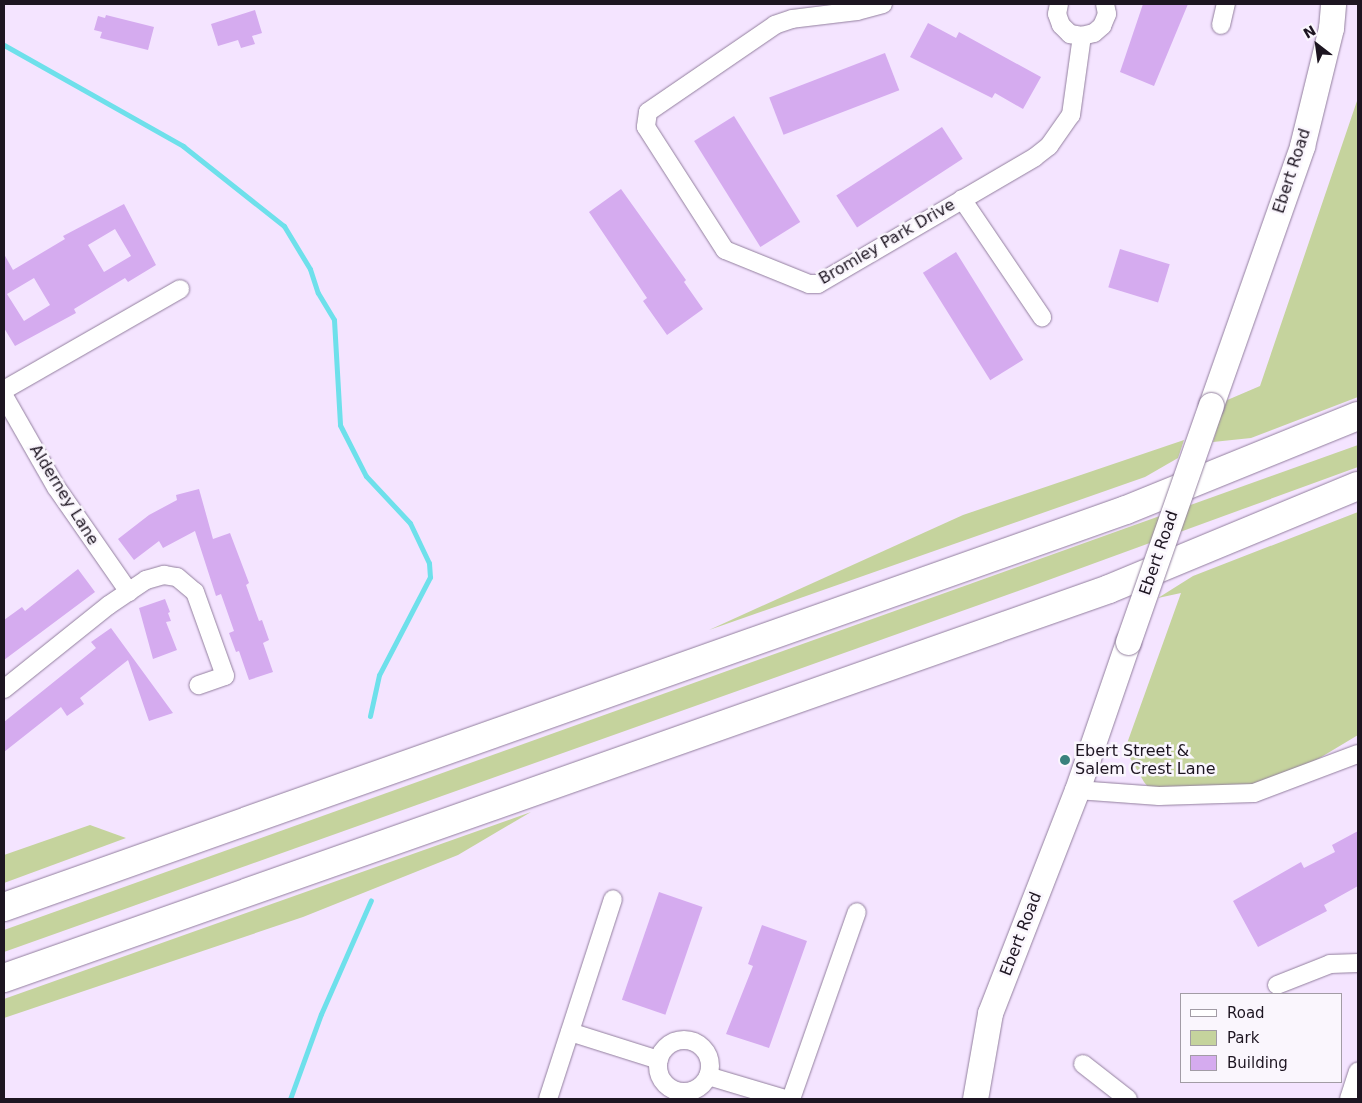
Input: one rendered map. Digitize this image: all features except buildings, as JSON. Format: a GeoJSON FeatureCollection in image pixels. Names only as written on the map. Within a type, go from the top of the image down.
{"type":"FeatureCollection","features":[{"type":"Feature","properties":{"kind":"highway"},"geometry":{"type":"LineString","coordinates":[[4,907],[1126,510],[1358,416]]}},
{"type":"Feature","properties":{"kind":"highway"},"geometry":{"type":"LineString","coordinates":[[4,978],[1109,589],[1358,486]]}},
{"type":"Feature","properties":{"kind":"main road","name":"Ebert Road"},"geometry":{"type":"LineString","coordinates":[[975,1099],[990,1013],[1077,790],[1302,146],[1331,28],[1334,4]]}},
{"type":"Feature","properties":{"kind":"street","name":"Bromley Park Drive"},"geometry":{"type":"LineString","coordinates":[[883,4],[857,11],[792,19],[775,25],[648,112],[646,127],[725,250],[809,284],[818,284],[1034,157],[1062,131],[1071,115],[1082,36]]}},
{"type":"Feature","properties":{"kind":"street"},"geometry":{"type":"LineString","coordinates":[[1058,4],[1057,14],[1061,26],[1070,34],[1082,36],[1094,33],[1102,26],[1107,14],[1106,4]]}},
{"type":"Feature","properties":{"kind":"street"},"geometry":{"type":"LineString","coordinates":[[1221,25],[1226,4]]}},
{"type":"Feature","properties":{"kind":"street"},"geometry":{"type":"LineString","coordinates":[[962,200],[1042,318]]}},
{"type":"Feature","properties":{"kind":"street"},"geometry":{"type":"LineString","coordinates":[[4,390],[180,288]]}},
{"type":"Feature","properties":{"kind":"street","name":"Alderney Lane"},"geometry":{"type":"LineString","coordinates":[[4,396],[56,487],[129,592]]}},
{"type":"Feature","properties":{"kind":"street"},"geometry":{"type":"LineString","coordinates":[[4,689],[129,592],[146,580],[164,575],[177,577],[195,592],[225,676],[199,685]]}},
{"type":"Feature","properties":{"kind":"street"},"geometry":{"type":"LineString","coordinates":[[1077,790],[1159,796],[1254,793],[1358,754]]}},
{"type":"Feature","properties":{"kind":"street"},"geometry":{"type":"LineString","coordinates":[[548,1099],[613,900]]}},
{"type":"Feature","properties":{"kind":"street"},"geometry":{"type":"LineString","coordinates":[[791,1099],[857,912]]}},
{"type":"Feature","properties":{"kind":"street"},"geometry":{"type":"LineString","coordinates":[[1277,985],[1330,964],[1358,963]]}},
{"type":"Feature","properties":{"kind":"street"},"geometry":{"type":"LineString","coordinates":[[570,1032],[659,1060]]}},
{"type":"Feature","properties":{"kind":"street"},"geometry":{"type":"LineString","coordinates":[[681,1040],[694,1042],[705,1050],[710,1063],[708,1076],[700,1087],[687,1092],[674,1090],[663,1082],[658,1070],[659,1060],[668,1046],[681,1040]]}},
{"type":"Feature","properties":{"kind":"street"},"geometry":{"type":"LineString","coordinates":[[1082,1064],[1128,1099]]}},
{"type":"Feature","properties":{"kind":"street"},"geometry":{"type":"LineString","coordinates":[[1348,1099],[1358,1071]]}},
{"type":"Feature","properties":{"kind":"street"},"geometry":{"type":"LineString","coordinates":[[708,1076],[785,1099]]}},
{"type":"Feature","properties":{"kind":"green space"},"geometry":{"type":"Polygon","coordinates":[[[1358,98],[1358,397],[1251,438],[1213,442],[1225,401],[1260,386],[1358,98]]]}},
{"type":"Feature","properties":{"kind":"green space"},"geometry":{"type":"Polygon","coordinates":[[[1184,440],[1178,458],[1145,477],[709,630],[963,515],[1184,440]]]}},
{"type":"Feature","properties":{"kind":"green space"},"geometry":{"type":"Polygon","coordinates":[[[1358,445],[1358,467],[1032,586],[4,952],[4,930],[1358,445]]]}},
{"type":"Feature","properties":{"kind":"green space"},"geometry":{"type":"Polygon","coordinates":[[[1358,512],[1358,735],[1303,768],[1218,802],[1163,805],[1144,782],[1125,749],[1181,593],[1158,598],[1193,576],[1358,512]]]}},
{"type":"Feature","properties":{"kind":"green space"},"geometry":{"type":"Polygon","coordinates":[[[531,812],[458,855],[303,917],[4,1018],[4,999],[531,812]]]}},
{"type":"Feature","properties":{"kind":"green space"},"geometry":{"type":"Polygon","coordinates":[[[90,825],[126,838],[4,883],[4,855],[90,825]]]}},
{"type":"Feature","properties":{"kind":"waterway"},"geometry":{"type":"LineString","coordinates":[[4,45],[183,146],[284,226],[310,269],[318,293],[334,320],[340,425],[366,476],[410,523],[429,563],[430,577],[379,675],[370,716]]}},
{"type":"Feature","properties":{"kind":"waterway"},"geometry":{"type":"LineString","coordinates":[[290,1099],[321,1014],[371,900]]}},
{"type":"Feature","properties":{"kind":"place","name":"Ebert Street & Salem Crest Lane"},"geometry":{"type":"Point","coordinates":[1065,760]}}]}
